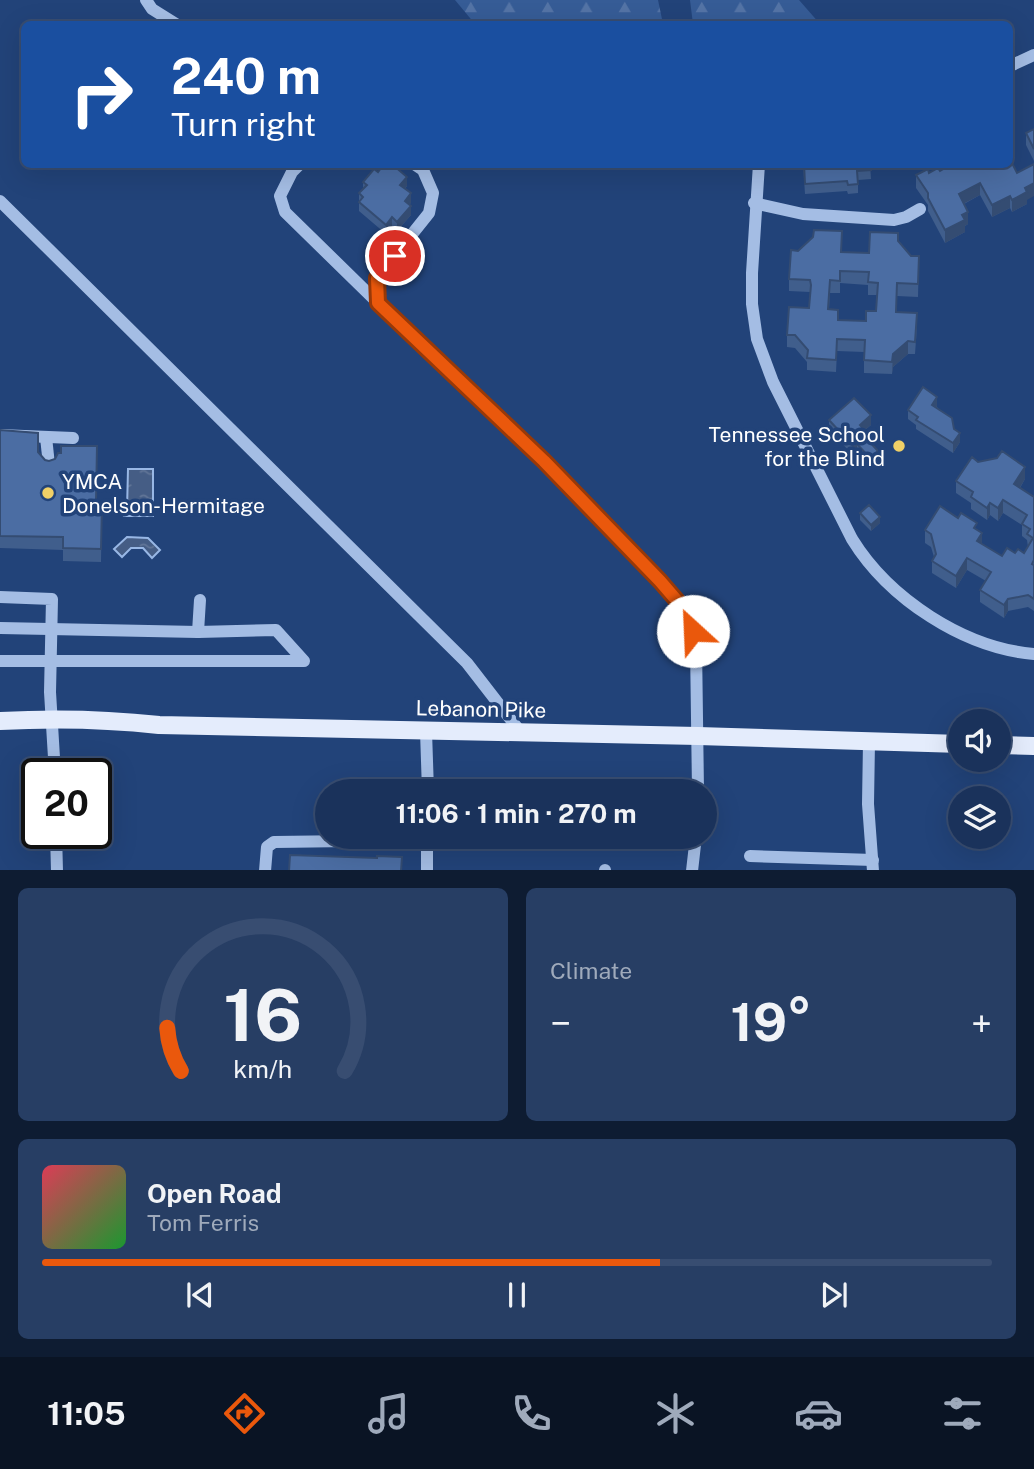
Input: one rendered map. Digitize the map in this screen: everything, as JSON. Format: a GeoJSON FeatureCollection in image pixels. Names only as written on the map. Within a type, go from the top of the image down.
{"type":"FeatureCollection","features":[{"type":"Feature","properties":{"kind":"main road","name":"Lebanon Pike"},"geometry":{"type":"LineString","coordinates":[[0,721],[107,719],[159,725],[948,744]]}},
{"type":"Feature","properties":{"kind":"main road"},"geometry":{"type":"LineString","coordinates":[[1011,745],[1034,746]]}},
{"type":"Feature","properties":{"kind":"street"},"geometry":{"type":"LineString","coordinates":[[146,0],[152,9],[171,21]]}},
{"type":"Feature","properties":{"kind":"street"},"geometry":{"type":"LineString","coordinates":[[1013,65],[1034,55]]}},
{"type":"Feature","properties":{"kind":"street"},"geometry":{"type":"LineString","coordinates":[[296,168],[280,195],[285,212],[544,461],[679,601],[691,617],[696,645],[698,779]]}},
{"type":"Feature","properties":{"kind":"street"},"geometry":{"type":"LineString","coordinates":[[378,303],[377,278],[429,213],[433,193],[420,168]]}},
{"type":"Feature","properties":{"kind":"street"},"geometry":{"type":"LineString","coordinates":[[758,168],[754,203],[752,304],[763,358],[783,403],[857,547],[902,594],[937,619],[989,645],[1034,654]]}},
{"type":"Feature","properties":{"kind":"street"},"geometry":{"type":"LineString","coordinates":[[0,201],[467,663],[522,734]]}},
{"type":"Feature","properties":{"kind":"street"},"geometry":{"type":"LineString","coordinates":[[754,203],[803,214],[894,220],[920,209]]}},
{"type":"Feature","properties":{"kind":"street"},"geometry":{"type":"LineString","coordinates":[[0,435],[73,438]]}},
{"type":"Feature","properties":{"kind":"street"},"geometry":{"type":"LineString","coordinates":[[46,437],[50,466]]}},
{"type":"Feature","properties":{"kind":"street"},"geometry":{"type":"LineString","coordinates":[[0,597],[52,599],[51,718],[54,758]]}},
{"type":"Feature","properties":{"kind":"street"},"geometry":{"type":"LineString","coordinates":[[198,632],[200,600]]}},
{"type":"Feature","properties":{"kind":"street"},"geometry":{"type":"LineString","coordinates":[[0,628],[198,632],[276,630],[304,661],[0,661]]}},
{"type":"Feature","properties":{"kind":"street"},"geometry":{"type":"LineString","coordinates":[[426,731],[428,779]]}},
{"type":"Feature","properties":{"kind":"street"},"geometry":{"type":"LineString","coordinates":[[750,856],[873,865],[867,804],[869,742]]}},
{"type":"Feature","properties":{"kind":"street"},"geometry":{"type":"LineString","coordinates":[[265,870],[267,847],[274,842],[315,841]]}},
{"type":"Feature","properties":{"kind":"street"},"geometry":{"type":"LineString","coordinates":[[56,849],[57,870]]}},
{"type":"Feature","properties":{"kind":"street"},"geometry":{"type":"LineString","coordinates":[[426,870],[427,849]]}},
{"type":"Feature","properties":{"kind":"street"},"geometry":{"type":"LineString","coordinates":[[692,870],[694,849]]}},
{"type":"Feature","properties":{"kind":"green space"},"geometry":{"type":"Polygon","coordinates":[[[455,0],[658,0],[662,21],[472,21],[455,0]]]}},
{"type":"Feature","properties":{"kind":"green space"},"geometry":{"type":"Polygon","coordinates":[[[690,0],[799,0],[817,21],[693,21],[690,0]]]}},
{"type":"Feature","properties":{"kind":"water"},"geometry":{"type":"Polygon","coordinates":[[[128,469],[153,469],[153,516],[124,516],[127,510],[128,469]]]}},
{"type":"Feature","properties":{"kind":"water"},"geometry":{"type":"Polygon","coordinates":[[[127,537],[148,538],[160,550],[152,558],[143,548],[131,548],[122,557],[114,549],[127,537]]]}},
{"type":"Feature","properties":{"kind":"building"},"geometry":{"type":"Polygon","coordinates":[[[1034,129],[1034,149],[1026,133],[1034,129]]]}},
{"type":"Feature","properties":{"kind":"building"},"geometry":{"type":"Polygon","coordinates":[[[1034,164],[1034,183],[1025,188],[1027,192],[1012,200],[1010,196],[992,205],[980,183],[959,194],[968,212],[962,215],[965,220],[945,230],[928,193],[916,175],[928,169],[929,173],[938,168],[940,171],[945,168],[1013,168],[1013,165],[1017,173],[1034,164]]]}},
{"type":"Feature","properties":{"kind":"building"},"geometry":{"type":"Polygon","coordinates":[[[381,168],[396,168],[407,177],[400,185],[411,193],[405,201],[411,206],[397,222],[392,217],[386,225],[359,202],[363,197],[359,193],[367,185],[363,182],[374,169],[378,172],[381,168]]]}},
{"type":"Feature","properties":{"kind":"building"},"geometry":{"type":"Polygon","coordinates":[[[804,168],[871,168],[857,171],[858,184],[848,185],[847,181],[805,184],[804,168]]]}},
{"type":"Feature","properties":{"kind":"building"},"geometry":{"type":"Polygon","coordinates":[[[814,230],[842,231],[841,252],[869,253],[870,232],[898,233],[898,241],[911,256],[919,256],[918,284],[897,283],[896,312],[917,313],[915,342],[908,341],[893,354],[892,362],[864,360],[865,340],[837,339],[836,360],[807,358],[808,350],[795,335],[787,335],[789,307],[809,308],[811,285],[810,280],[789,279],[791,250],[798,251],[813,237],[814,230]],[[840,271],[840,281],[830,280],[828,309],[838,310],[838,320],[866,321],[866,311],[876,311],[878,283],[868,282],[869,272],[840,271]]]}},
{"type":"Feature","properties":{"kind":"building"},"geometry":{"type":"Polygon","coordinates":[[[923,387],[937,397],[932,405],[952,418],[954,429],[960,433],[953,443],[916,420],[918,417],[908,410],[923,387]]]}},
{"type":"Feature","properties":{"kind":"building"},"geometry":{"type":"Polygon","coordinates":[[[854,398],[871,415],[860,425],[868,434],[865,437],[878,451],[870,458],[857,444],[854,447],[829,420],[854,398]]]}},
{"type":"Feature","properties":{"kind":"building","name":"YMCA Donelson-Hermitage"},"geometry":{"type":"Polygon","coordinates":[[[0,430],[38,433],[38,452],[49,461],[61,453],[61,446],[97,446],[96,503],[102,503],[101,549],[63,548],[63,537],[0,536],[0,430]]]}},
{"type":"Feature","properties":{"kind":"building"},"geometry":{"type":"Polygon","coordinates":[[[1002,451],[1025,467],[1014,484],[1034,497],[1034,599],[1028,595],[1008,599],[1004,605],[980,590],[991,572],[967,558],[956,576],[932,561],[936,554],[931,534],[925,530],[940,506],[958,518],[961,513],[977,523],[974,528],[982,533],[977,541],[1002,556],[1007,548],[1015,553],[1018,549],[1024,553],[1033,538],[1027,534],[1030,529],[1022,524],[1027,515],[1003,500],[998,508],[990,503],[987,508],[971,497],[973,492],[956,481],[972,457],[978,462],[997,458],[1002,451]]]}},
{"type":"Feature","properties":{"kind":"building"},"geometry":{"type":"Polygon","coordinates":[[[869,505],[880,517],[871,525],[860,513],[869,505]]]}},
{"type":"Feature","properties":{"kind":"building"},"geometry":{"type":"Polygon","coordinates":[[[290,855],[402,857],[401,870],[289,870],[290,855]]]}},
{"type":"Feature","properties":{"kind":"place","name":"Tennessee School for the Blind"},"geometry":{"type":"Point","coordinates":[899,446]}},
{"type":"Feature","properties":{"kind":"place","name":"YMCA Donelson-Hermitage"},"geometry":{"type":"Point","coordinates":[48,493]}},
{"type":"Feature","properties":{"kind":"route"},"geometry":{"type":"LineString","coordinates":[[395,256],[377,278],[378,303],[544,461],[660,581],[691,617],[693,631]]}}]}
